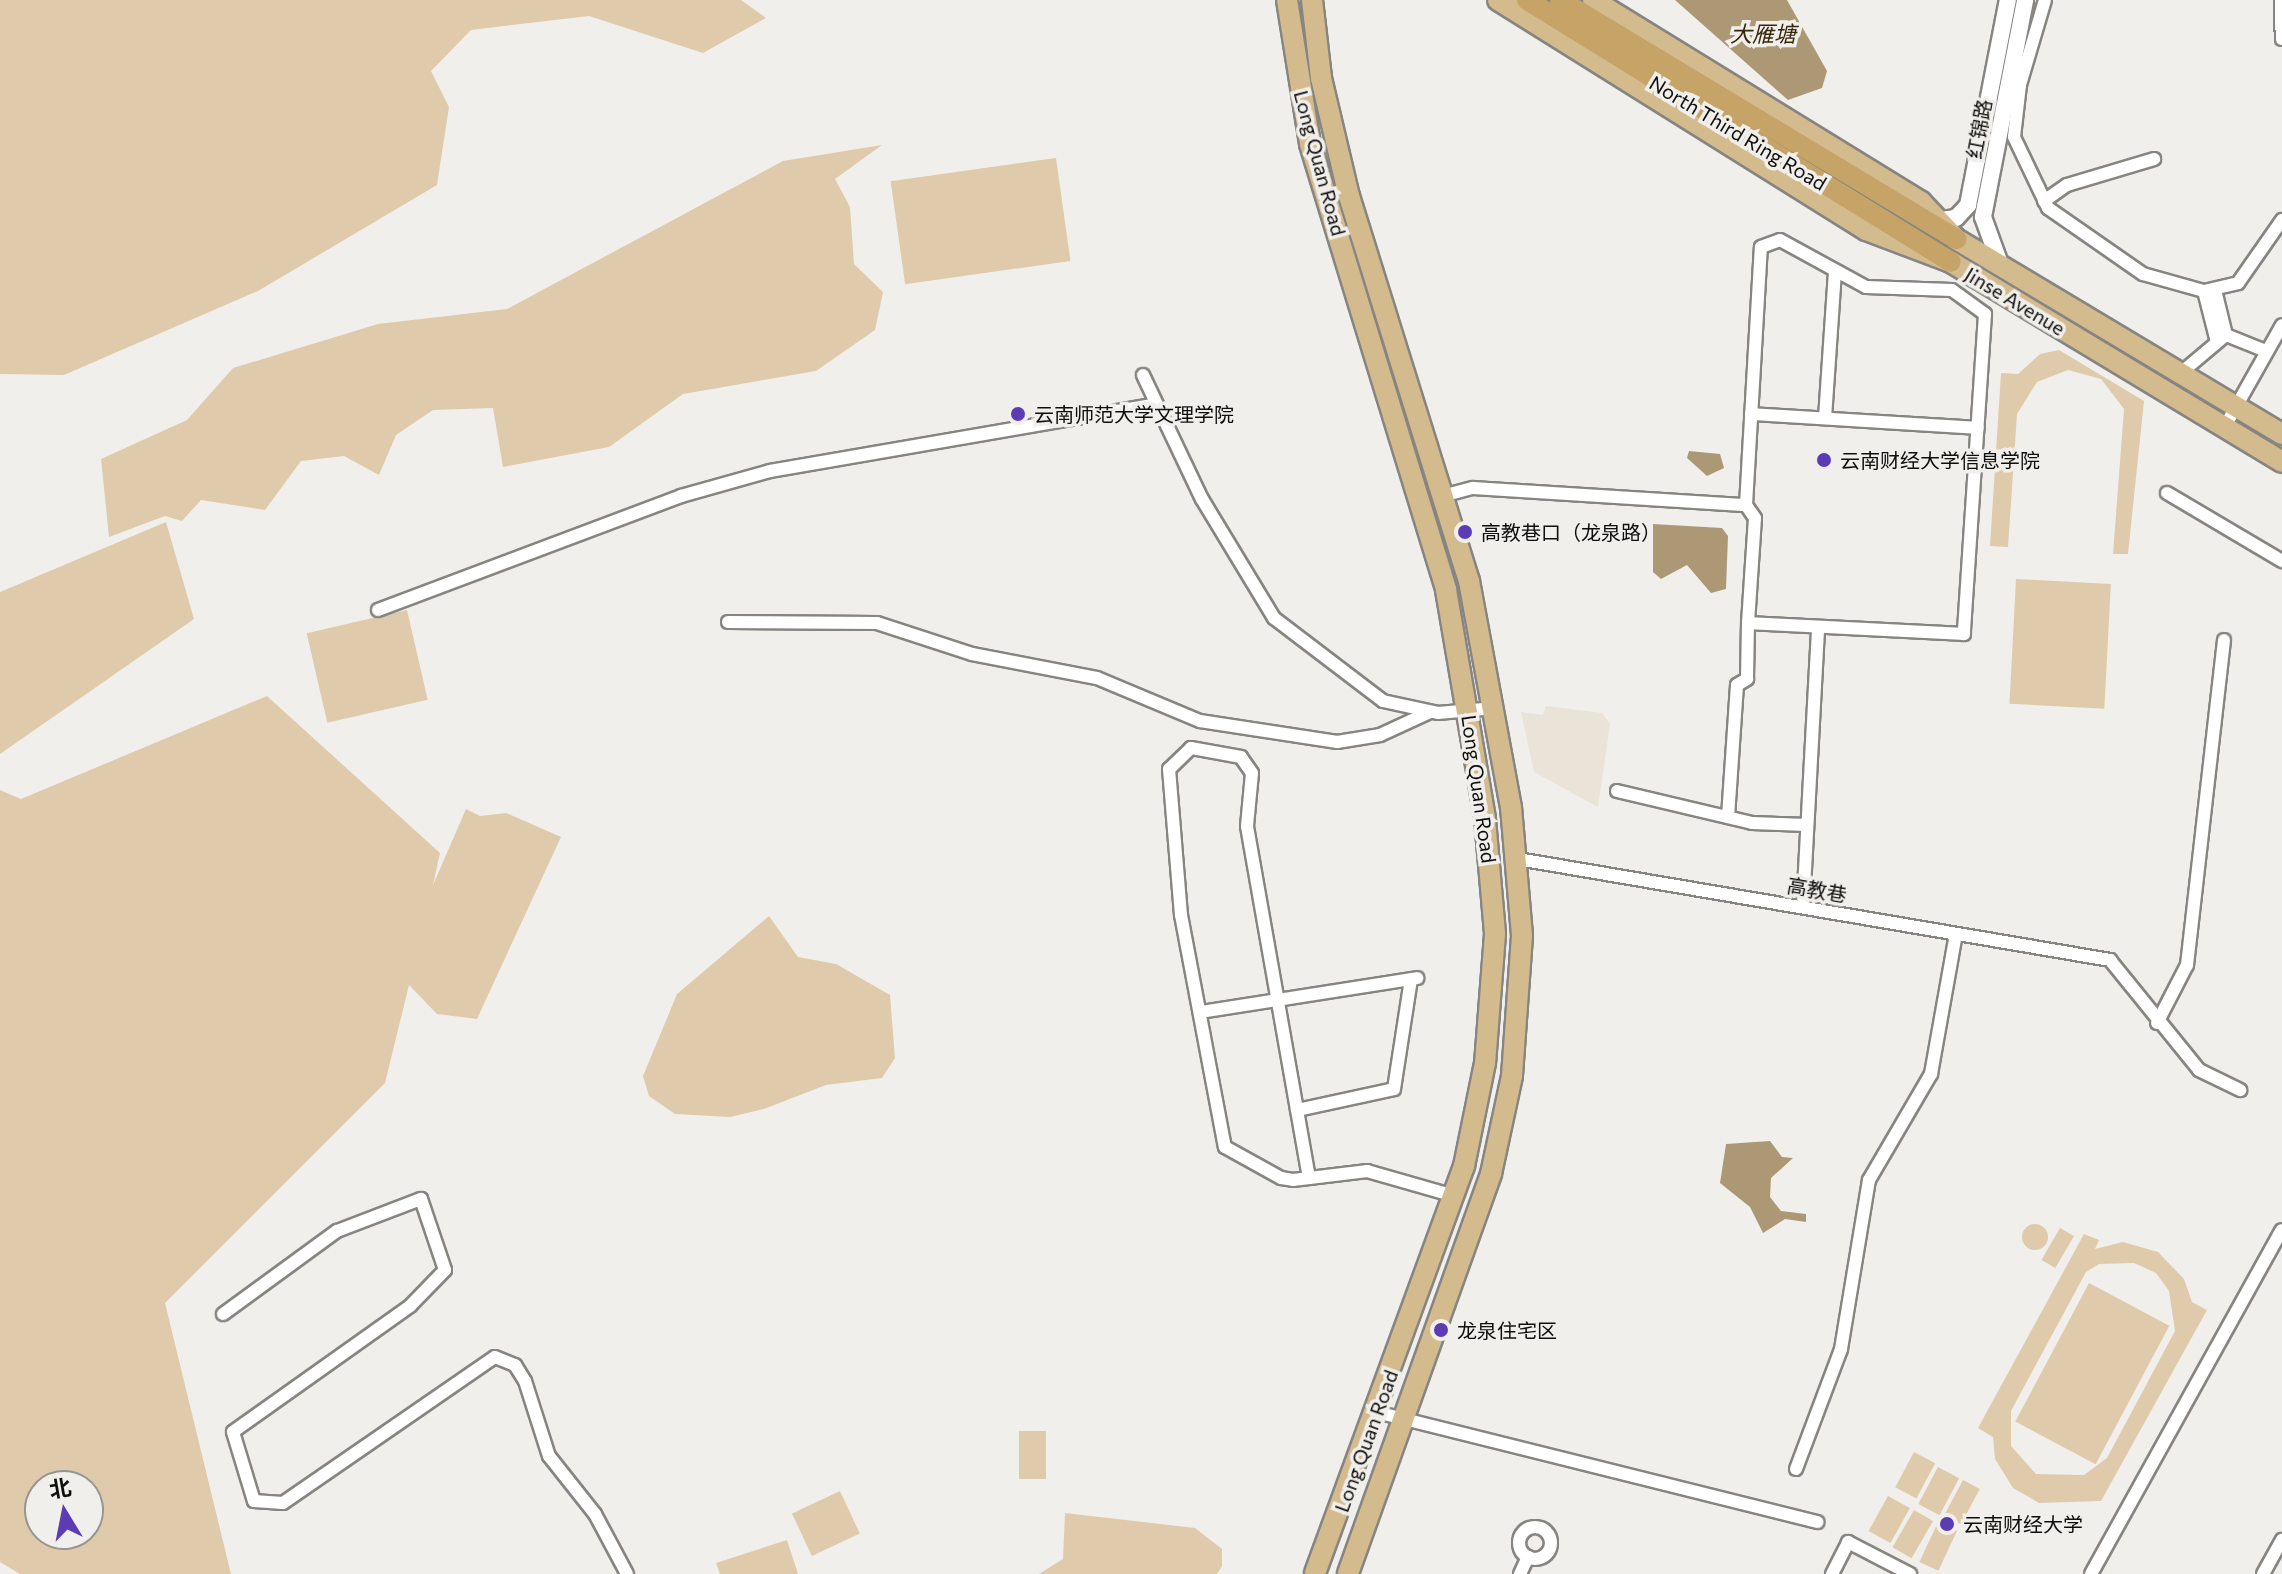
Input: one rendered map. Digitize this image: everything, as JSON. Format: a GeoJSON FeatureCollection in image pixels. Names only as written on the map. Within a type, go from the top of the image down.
{"type":"FeatureCollection","features":[{"type":"Feature","properties":{"kind":"highway","name":"North Third Ring Road"},"geometry":{"type":"LineString","coordinates":[[1527,0],[1892,214],[1920,219],[1956,239]]}},
{"type":"Feature","properties":{"kind":"highway","name":"North Third Ring Road"},"geometry":{"type":"LineString","coordinates":[[1560,0],[1892,214],[1951,262]]}},
{"type":"Feature","properties":{"kind":"main road","name":"Long Quan Road"},"geometry":{"type":"LineString","coordinates":[[1287,0],[1310,144],[1446,590],[1467,710],[1495,934],[1485,1063],[1455,1196],[1315,1574]]}},
{"type":"Feature","properties":{"kind":"main road","name":"Long Quan Road"},"geometry":{"type":"LineString","coordinates":[[1312,0],[1321,78],[1349,196],[1446,495],[1495,708],[1518,859],[1519,1011],[1501,1131],[1405,1422],[1348,1574]]}},
{"type":"Feature","properties":{"kind":"main road","name":"Jinse Avenue"},"geometry":{"type":"LineString","coordinates":[[1498,0],[1875,235],[1951,262],[2282,462]]}},
{"type":"Feature","properties":{"kind":"main road","name":"Jinse Avenue"},"geometry":{"type":"LineString","coordinates":[[1593,0],[1942,222],[1956,239],[2282,434]]}},
{"type":"Feature","properties":{"kind":"street","name":"红锦路"},"geometry":{"type":"LineString","coordinates":[[1942,222],[1968,205],[2008,0]]}},
{"type":"Feature","properties":{"kind":"street","name":"红锦路"},"geometry":{"type":"LineString","coordinates":[[2000,264],[1983,217],[2025,0]]}},
{"type":"Feature","properties":{"kind":"street"},"geometry":{"type":"LineString","coordinates":[[2045,0],[2020,85],[2014,137],[2044,201],[2143,274],[2210,291],[2238,283],[2282,220]]}},
{"type":"Feature","properties":{"kind":"street"},"geometry":{"type":"LineString","coordinates":[[2281,0],[2282,39]]}},
{"type":"Feature","properties":{"kind":"street"},"geometry":{"type":"LineString","coordinates":[[2044,201],[2067,185],[2154,159]]}},
{"type":"Feature","properties":{"kind":"street"},"geometry":{"type":"LineString","coordinates":[[1920,219],[1942,222]]}},
{"type":"Feature","properties":{"kind":"street"},"geometry":{"type":"LineString","coordinates":[[1728,817],[1748,623],[1755,518],[1746,505],[1761,247],[1780,240],[1866,287],[1952,290],[1985,314],[1964,634],[1748,623]]}},
{"type":"Feature","properties":{"kind":"street"},"geometry":{"type":"LineString","coordinates":[[1825,418],[1835,272]]}},
{"type":"Feature","properties":{"kind":"street"},"geometry":{"type":"LineString","coordinates":[[2210,291],[2221,337]]}},
{"type":"Feature","properties":{"kind":"street"},"geometry":{"type":"LineString","coordinates":[[2224,428],[2282,325]]}},
{"type":"Feature","properties":{"kind":"street"},"geometry":{"type":"LineString","coordinates":[[2182,372],[2221,337]]}},
{"type":"Feature","properties":{"kind":"street"},"geometry":{"type":"LineString","coordinates":[[2221,337],[2266,351]]}},
{"type":"Feature","properties":{"kind":"street"},"geometry":{"type":"LineString","coordinates":[[1143,375],[1246,579],[1274,618],[1383,701],[1430,712],[1495,708]]}},
{"type":"Feature","properties":{"kind":"street"},"geometry":{"type":"LineString","coordinates":[[378,610],[681,496],[770,471],[1156,404]]}},
{"type":"Feature","properties":{"kind":"street"},"geometry":{"type":"LineString","coordinates":[[1751,414],[1978,428]]}},
{"type":"Feature","properties":{"kind":"street"},"geometry":{"type":"LineString","coordinates":[[1446,495],[1473,488],[1746,505]]}},
{"type":"Feature","properties":{"kind":"street"},"geometry":{"type":"LineString","coordinates":[[2167,493],[2282,561]]}},
{"type":"Feature","properties":{"kind":"street"},"geometry":{"type":"LineString","coordinates":[[728,622],[877,623],[972,654],[1097,678],[1200,721],[1337,742],[1380,735],[1430,712]]}},
{"type":"Feature","properties":{"kind":"street"},"geometry":{"type":"LineString","coordinates":[[1803,907],[1818,627]]}},
{"type":"Feature","properties":{"kind":"street"},"geometry":{"type":"LineString","coordinates":[[2224,640],[2187,965],[2157,1023],[2199,1070],[2240,1090]]}},
{"type":"Feature","properties":{"kind":"street"},"geometry":{"type":"LineString","coordinates":[[1309,1178],[1247,826],[1252,773],[1241,757],[1191,748],[1169,769],[1181,915],[1230,1154],[1281,1178],[1309,1178],[1378,1172],[1455,1196]]}},
{"type":"Feature","properties":{"kind":"street"},"geometry":{"type":"LineString","coordinates":[[1617,791],[1728,817],[1807,825]]}},
{"type":"Feature","properties":{"kind":"street","name":"高教巷"},"geometry":{"type":"LineString","coordinates":[[1518,859],[2110,960],[2157,1023]]}},
{"type":"Feature","properties":{"kind":"street"},"geometry":{"type":"LineString","coordinates":[[1796,1469],[1841,1349],[1869,1180],[1931,1074],[1956,934]]}},
{"type":"Feature","properties":{"kind":"street"},"geometry":{"type":"LineString","coordinates":[[1201,1012],[1414,978],[1394,1089],[1297,1110]]}},
{"type":"Feature","properties":{"kind":"street"},"geometry":{"type":"LineString","coordinates":[[223,1314],[337,1231],[421,1199],[445,1270],[410,1306],[233,1432],[254,1501],[283,1503],[495,1357],[515,1365],[525,1381],[549,1456],[595,1514],[627,1574]]}},
{"type":"Feature","properties":{"kind":"street"},"geometry":{"type":"LineString","coordinates":[[2091,1574],[2282,1230]]}},
{"type":"Feature","properties":{"kind":"street"},"geometry":{"type":"LineString","coordinates":[[1376,1412],[1405,1422],[1817,1522]]}},
{"type":"Feature","properties":{"kind":"street"},"geometry":{"type":"LineString","coordinates":[[2263,1574],[2282,1540]]}},
{"type":"Feature","properties":{"kind":"street"},"geometry":{"type":"LineString","coordinates":[[1832,1574],[1848,1542],[1910,1574]]}},
{"type":"Feature","properties":{"kind":"street"},"geometry":{"type":"LineString","coordinates":[[1520,1574],[1528,1557]]}},
{"type":"Feature","properties":{"kind":"shaded area"},"geometry":{"type":"Polygon","coordinates":[[[0,0],[741,0],[766,18],[703,53],[589,16],[471,30],[431,71],[449,107],[437,185],[258,291],[64,375],[0,374],[0,0]]]}},
{"type":"Feature","properties":{"kind":"shaded area"},"geometry":{"type":"Polygon","coordinates":[[[882,145],[835,179],[850,207],[854,264],[883,292],[875,330],[816,371],[683,394],[609,447],[503,467],[493,408],[433,410],[396,435],[379,475],[344,456],[301,461],[265,510],[201,500],[182,521],[165,516],[109,537],[101,459],[187,420],[233,368],[378,324],[507,309],[783,161],[882,145]]]}},
{"type":"Feature","properties":{"kind":"shaded area"},"geometry":{"type":"Polygon","coordinates":[[[1056,158],[1070,261],[905,284],[891,181],[1056,158]]]}},
{"type":"Feature","properties":{"kind":"shaded area"},"geometry":{"type":"Polygon","coordinates":[[[2059,350],[2144,401],[2128,554],[2113,554],[2124,409],[2101,379],[2068,370],[2037,382],[2017,414],[2008,547],[1990,546],[2001,373],[2018,374],[2040,354],[2059,350]]]}},
{"type":"Feature","properties":{"kind":"shaded area"},"geometry":{"type":"Polygon","coordinates":[[[166,522],[194,619],[0,754],[0,592],[166,522]]]}},
{"type":"Feature","properties":{"kind":"shaded area"},"geometry":{"type":"Polygon","coordinates":[[[2016,579],[2111,584],[2104,709],[2009,704],[2016,579]]]}},
{"type":"Feature","properties":{"kind":"shaded area"},"geometry":{"type":"Polygon","coordinates":[[[407,610],[428,700],[327,723],[307,633],[407,610]]]}},
{"type":"Feature","properties":{"kind":"shaded area"},"geometry":{"type":"Polygon","coordinates":[[[267,696],[440,853],[433,885],[466,809],[480,816],[506,813],[561,837],[477,1019],[437,1014],[409,985],[385,1083],[165,1303],[231,1574],[20,1574],[0,1562],[0,790],[21,799],[267,696]]]}},
{"type":"Feature","properties":{"kind":"shaded area"},"geometry":{"type":"Polygon","coordinates":[[[1546,706],[1602,713],[1610,724],[1598,807],[1534,772],[1521,712],[1543,715],[1546,706]]]}},
{"type":"Feature","properties":{"kind":"shaded area"},"geometry":{"type":"Polygon","coordinates":[[[769,916],[798,957],[836,964],[890,995],[895,1058],[882,1078],[826,1085],[764,1109],[730,1117],[675,1114],[649,1096],[643,1076],[677,994],[769,916]]]}},
{"type":"Feature","properties":{"kind":"shaded area"},"geometry":{"type":"Polygon","coordinates":[[[2035,1224],[2044,1228],[2048,1237],[2044,1246],[2035,1250],[2026,1246],[2022,1237],[2026,1228],[2035,1224]]]}},
{"type":"Feature","properties":{"kind":"shaded area"},"geometry":{"type":"Polygon","coordinates":[[[2060,1228],[2074,1236],[2055,1268],[2042,1260],[2060,1228]]]}},
{"type":"Feature","properties":{"kind":"shaded area"},"geometry":{"type":"Polygon","coordinates":[[[2084,1234],[2099,1240],[2095,1249],[2123,1242],[2158,1252],[2184,1279],[2192,1302],[2207,1310],[2101,1501],[2039,1503],[2013,1488],[1995,1459],[1993,1437],[1978,1428],[2084,1234]],[[2134,1263],[2099,1264],[2086,1272],[2011,1411],[2011,1446],[2036,1474],[2084,1475],[2107,1458],[2175,1331],[2169,1291],[2156,1273],[2134,1263]]]}},
{"type":"Feature","properties":{"kind":"shaded area"},"geometry":{"type":"Polygon","coordinates":[[[2089,1283],[2169,1326],[2096,1464],[2015,1422],[2089,1283]]]}},
{"type":"Feature","properties":{"kind":"shaded area"},"geometry":{"type":"Polygon","coordinates":[[[1019,1431],[1046,1431],[1046,1479],[1019,1479],[1019,1431]]]}},
{"type":"Feature","properties":{"kind":"shaded area"},"geometry":{"type":"Polygon","coordinates":[[[1914,1452],[1935,1463],[1916,1499],[1895,1487],[1914,1452]]]}},
{"type":"Feature","properties":{"kind":"shaded area"},"geometry":{"type":"Polygon","coordinates":[[[1938,1467],[1959,1478],[1939,1515],[1918,1504],[1938,1467]]]}},
{"type":"Feature","properties":{"kind":"shaded area"},"geometry":{"type":"Polygon","coordinates":[[[1963,1480],[1980,1489],[1961,1524],[1944,1515],[1963,1480]]]}},
{"type":"Feature","properties":{"kind":"shaded area"},"geometry":{"type":"Polygon","coordinates":[[[840,1491],[860,1534],[812,1556],[792,1513],[840,1491]]]}},
{"type":"Feature","properties":{"kind":"shaded area"},"geometry":{"type":"Polygon","coordinates":[[[1888,1496],[1910,1508],[1890,1543],[1869,1531],[1888,1496]]]}},
{"type":"Feature","properties":{"kind":"shaded area"},"geometry":{"type":"Polygon","coordinates":[[[1914,1510],[1933,1521],[1912,1558],[1892,1547],[1914,1510]]]}},
{"type":"Feature","properties":{"kind":"shaded area"},"geometry":{"type":"Polygon","coordinates":[[[1065,1513],[1195,1528],[1222,1549],[1222,1566],[1217,1574],[1039,1574],[1063,1559],[1065,1513]]]}},
{"type":"Feature","properties":{"kind":"shaded area"},"geometry":{"type":"Polygon","coordinates":[[[1938,1522],[1957,1531],[1938,1571],[1919,1562],[1938,1522]]]}},
{"type":"Feature","properties":{"kind":"shaded area"},"geometry":{"type":"Polygon","coordinates":[[[787,1540],[798,1574],[720,1574],[716,1563],[787,1540]]]}},
{"type":"Feature","properties":{"kind":"water","name":"大雁塘"},"geometry":{"type":"Polygon","coordinates":[[[1675,0],[1787,0],[1827,71],[1822,88],[1788,100],[1675,0]]]}},
{"type":"Feature","properties":{"kind":"water"},"geometry":{"type":"Polygon","coordinates":[[[1689,451],[1720,454],[1724,468],[1707,476],[1687,458],[1689,451]]]}},
{"type":"Feature","properties":{"kind":"water"},"geometry":{"type":"Polygon","coordinates":[[[1653,524],[1722,528],[1728,536],[1726,589],[1711,593],[1687,565],[1661,579],[1653,572],[1653,524]]]}},
{"type":"Feature","properties":{"kind":"water"},"geometry":{"type":"Polygon","coordinates":[[[1770,1141],[1782,1157],[1793,1158],[1771,1178],[1770,1197],[1781,1211],[1806,1214],[1806,1222],[1785,1219],[1763,1233],[1750,1207],[1720,1183],[1726,1144],[1770,1141]]]}},
{"type":"Feature","properties":{"kind":"place","name":"云南师范大学文理学院"},"geometry":{"type":"Point","coordinates":[1018,414]}},
{"type":"Feature","properties":{"kind":"place","name":"云南财经大学信息学院"},"geometry":{"type":"Point","coordinates":[1824,460]}},
{"type":"Feature","properties":{"kind":"place","name":"高教巷口（龙泉路）"},"geometry":{"type":"Point","coordinates":[1465,532]}},
{"type":"Feature","properties":{"kind":"place","name":"龙泉住宅区"},"geometry":{"type":"Point","coordinates":[1441,1330]}},
{"type":"Feature","properties":{"kind":"place","name":"云南财经大学"},"geometry":{"type":"Point","coordinates":[1947,1524]}}]}
